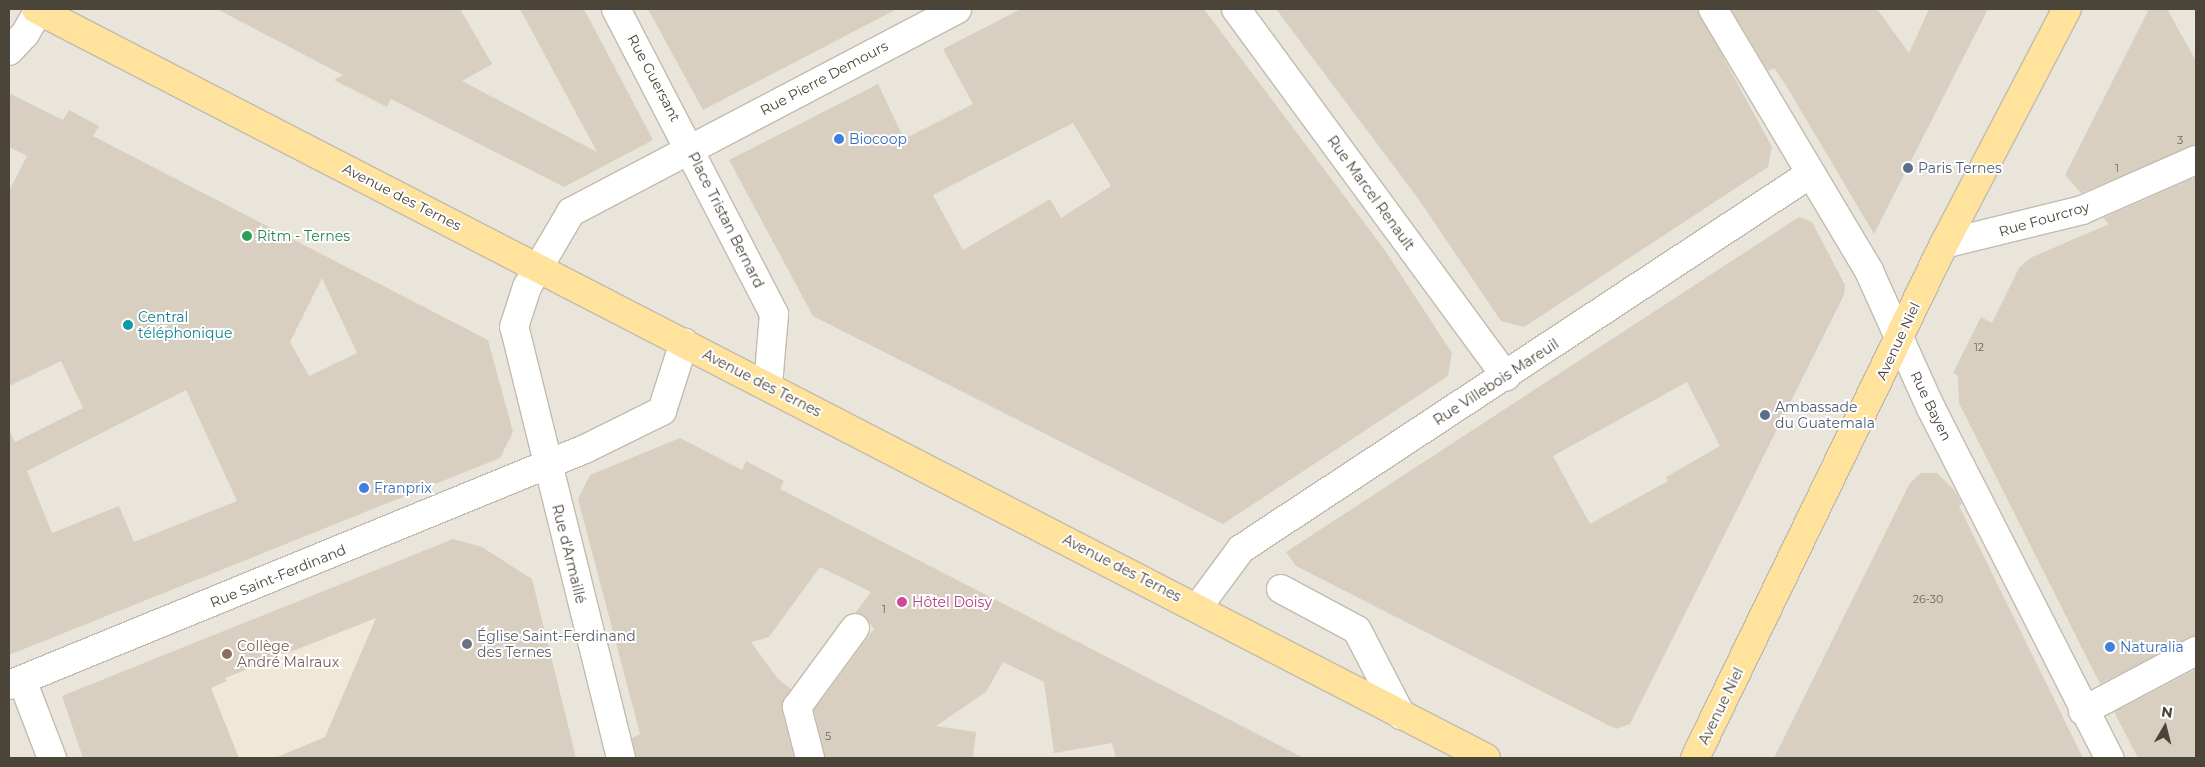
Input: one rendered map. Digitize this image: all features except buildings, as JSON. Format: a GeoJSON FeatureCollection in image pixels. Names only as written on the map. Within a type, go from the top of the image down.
{"type":"FeatureCollection","features":[{"type":"Feature","properties":{"kind":"main road","name":"Avenue des Ternes"},"geometry":{"type":"LineString","coordinates":[[38,9],[1198,607],[1486,758]]}},
{"type":"Feature","properties":{"kind":"main road","name":"Avenue Niel"},"geometry":{"type":"LineString","coordinates":[[1695,758],[1944,244],[2067,9]]}},
{"type":"Feature","properties":{"kind":"street"},"geometry":{"type":"LineString","coordinates":[[9,51],[25,34],[38,9]]}},
{"type":"Feature","properties":{"kind":"street","name":"Rue Guersant"},"geometry":{"type":"LineString","coordinates":[[616,9],[691,147]]}},
{"type":"Feature","properties":{"kind":"street","name":"Rue Pierre Demours"},"geometry":{"type":"LineString","coordinates":[[691,147],[957,9]]}},
{"type":"Feature","properties":{"kind":"street","name":"Rue Marcel Renault"},"geometry":{"type":"LineString","coordinates":[[1236,9],[1506,376]]}},
{"type":"Feature","properties":{"kind":"street","name":"Rue Bayen"},"geometry":{"type":"LineString","coordinates":[[1713,9],[1869,271],[1899,338],[2083,711],[2109,758]]}},
{"type":"Feature","properties":{"kind":"street","name":"Place Tristan Bernard"},"geometry":{"type":"LineString","coordinates":[[547,467],[514,327],[538,266],[571,212],[691,147],[701,177],[774,314],[768,386]]}},
{"type":"Feature","properties":{"kind":"street","name":"Rue Fourcroy"},"geometry":{"type":"LineString","coordinates":[[1944,244],[2082,210],[2196,160]]}},
{"type":"Feature","properties":{"kind":"street","name":"Rue Villebois Mareuil"},"geometry":{"type":"LineString","coordinates":[[1198,607],[1241,549],[1810,174]]}},
{"type":"Feature","properties":{"kind":"street"},"geometry":{"type":"LineString","coordinates":[[547,467],[662,410],[684,342]]}},
{"type":"Feature","properties":{"kind":"street","name":"Rue Saint-Ferdinand"},"geometry":{"type":"LineString","coordinates":[[15,682],[547,467]]}},
{"type":"Feature","properties":{"kind":"street","name":"Rue d'Armaillé"},"geometry":{"type":"LineString","coordinates":[[547,467],[621,758]]}},
{"type":"Feature","properties":{"kind":"street"},"geometry":{"type":"LineString","coordinates":[[1281,589],[1357,630],[1401,715]]}},
{"type":"Feature","properties":{"kind":"street"},"geometry":{"type":"LineString","coordinates":[[810,758],[797,707],[856,628]]}},
{"type":"Feature","properties":{"kind":"street"},"geometry":{"type":"LineString","coordinates":[[2083,711],[2196,651]]}},
{"type":"Feature","properties":{"kind":"street"},"geometry":{"type":"LineString","coordinates":[[15,682],[52,758]]}},
{"type":"Feature","properties":{"kind":"shaded area"},"geometry":{"type":"Polygon","coordinates":[[[9,9],[2196,9],[2196,758],[9,758],[9,9]]]}},
{"type":"Feature","properties":{"kind":"shaded area"},"geometry":{"type":"Polygon","coordinates":[[[413,555],[359,718],[376,758],[155,758],[120,673],[413,555]]]}},
{"type":"Feature","properties":{"kind":"place","name":"Biocoop"},"geometry":{"type":"Point","coordinates":[839,139]}},
{"type":"Feature","properties":{"kind":"place","name":"Paris Ternes"},"geometry":{"type":"Point","coordinates":[1908,168]}},
{"type":"Feature","properties":{"kind":"place","name":"Ritm - Ternes"},"geometry":{"type":"Point","coordinates":[247,236]}},
{"type":"Feature","properties":{"kind":"place","name":"Central téléphonique"},"geometry":{"type":"Point","coordinates":[128,325]}},
{"type":"Feature","properties":{"kind":"place","name":"Ambassade du Guatemala"},"geometry":{"type":"Point","coordinates":[1765,415]}},
{"type":"Feature","properties":{"kind":"place","name":"Franprix"},"geometry":{"type":"Point","coordinates":[364,488]}},
{"type":"Feature","properties":{"kind":"place","name":"Hôtel Doisy"},"geometry":{"type":"Point","coordinates":[902,602]}},
{"type":"Feature","properties":{"kind":"place","name":"Église Saint-Ferdinand des Ternes"},"geometry":{"type":"Point","coordinates":[467,644]}},
{"type":"Feature","properties":{"kind":"place","name":"Naturalia"},"geometry":{"type":"Point","coordinates":[2110,647]}},
{"type":"Feature","properties":{"kind":"place","name":"Collège André Malraux"},"geometry":{"type":"Point","coordinates":[227,654]}}]}
